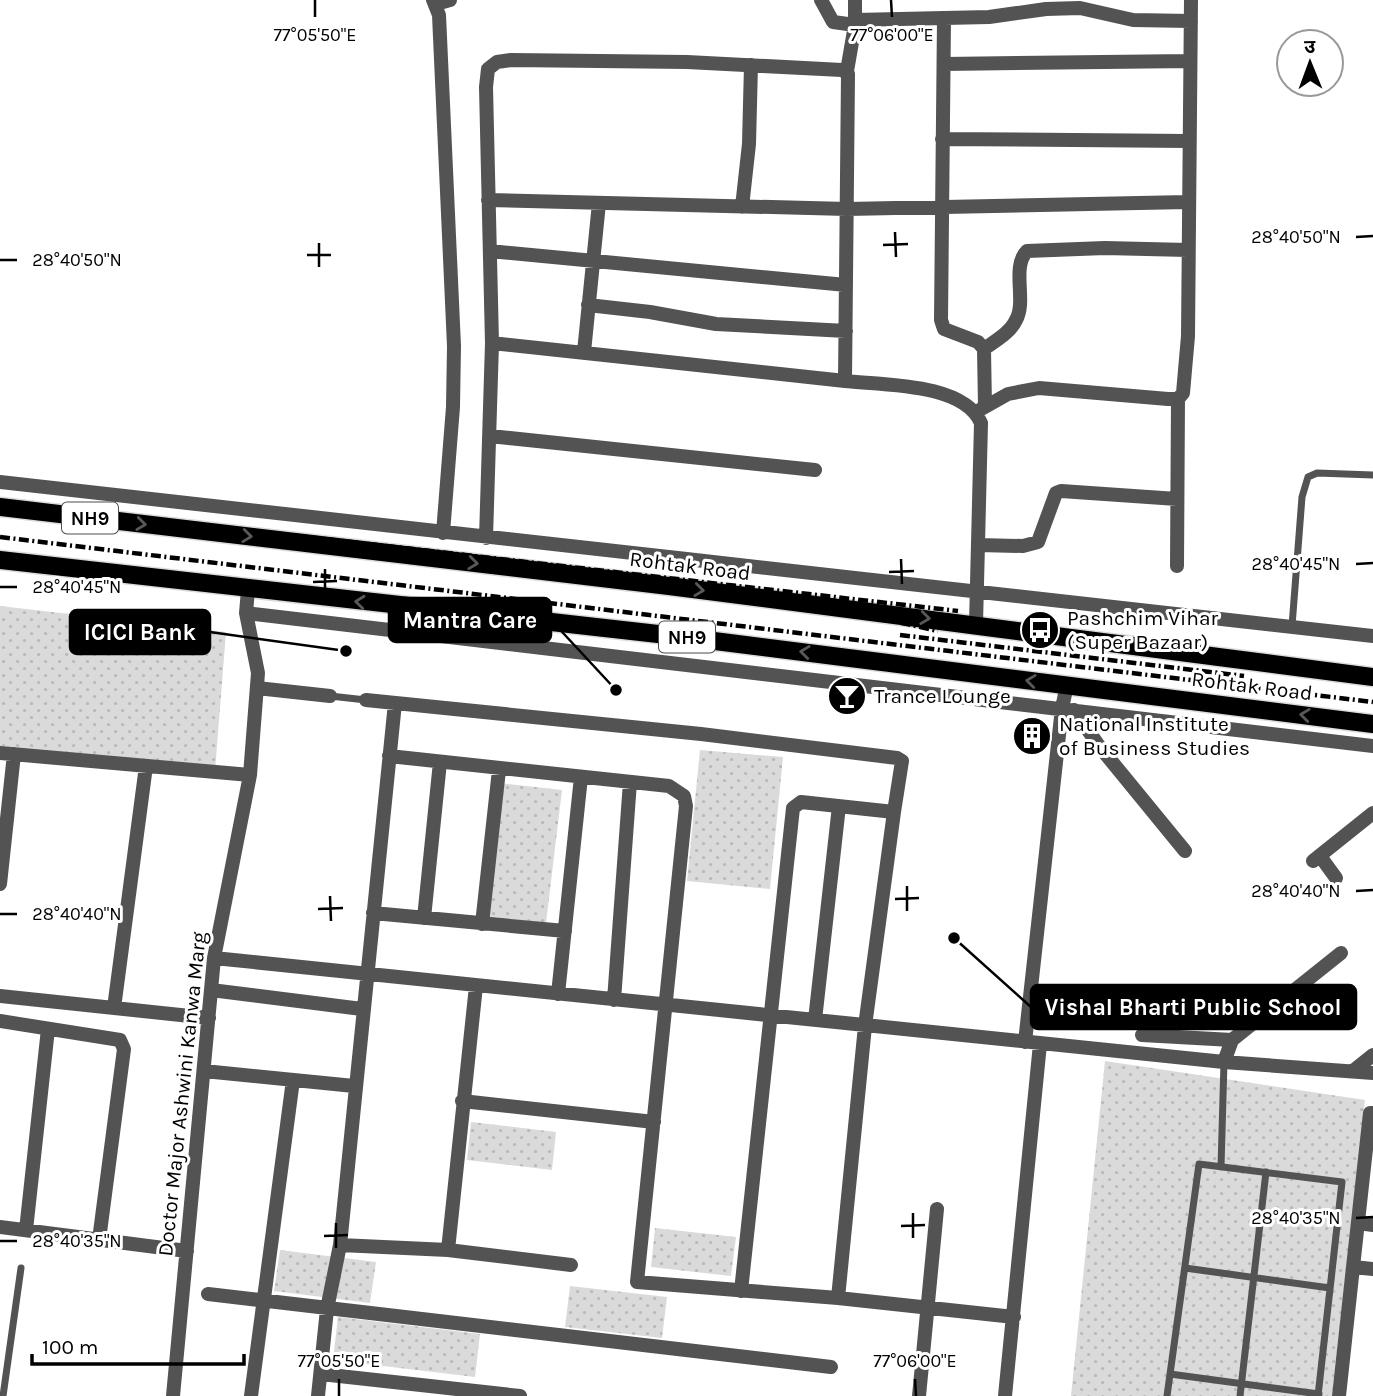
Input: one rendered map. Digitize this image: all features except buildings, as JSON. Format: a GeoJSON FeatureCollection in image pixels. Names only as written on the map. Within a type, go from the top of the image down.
{"type":"FeatureCollection","features":[{"type":"Feature","properties":{"kind":"main road","name":"Rohtak Road"},"geometry":{"type":"LineString","coordinates":[[0,507],[976,624],[1373,677]]}},
{"type":"Feature","properties":{"kind":"main road","name":"Rohtak Road"},"geometry":{"type":"LineString","coordinates":[[0,560],[248,590],[667,635],[1373,724]]}},
{"type":"Feature","properties":{"kind":"street"},"geometry":{"type":"LineString","coordinates":[[821,0],[833,22],[999,17],[1046,9],[1080,8],[1133,20],[1191,21]]}},
{"type":"Feature","properties":{"kind":"street"},"geometry":{"type":"LineString","coordinates":[[845,381],[846,71],[855,22],[855,0]]}},
{"type":"Feature","properties":{"kind":"street"},"geometry":{"type":"LineString","coordinates":[[1177,566],[1178,399],[1185,385],[1191,0]]}},
{"type":"Feature","properties":{"kind":"street"},"geometry":{"type":"LineString","coordinates":[[440,1],[454,346],[453,407],[443,533]]}},
{"type":"Feature","properties":{"kind":"street"},"geometry":{"type":"LineString","coordinates":[[944,18],[940,304],[944,329],[978,342],[984,349],[976,624]]}},
{"type":"Feature","properties":{"kind":"street"},"geometry":{"type":"LineString","coordinates":[[944,64],[1190,61]]}},
{"type":"Feature","properties":{"kind":"street"},"geometry":{"type":"LineString","coordinates":[[486,538],[492,342],[486,76],[488,69],[497,62],[751,65],[846,71]]}},
{"type":"Feature","properties":{"kind":"street"},"geometry":{"type":"LineString","coordinates":[[742,207],[749,144],[751,65]]}},
{"type":"Feature","properties":{"kind":"street"},"geometry":{"type":"LineString","coordinates":[[942,139],[1188,141]]}},
{"type":"Feature","properties":{"kind":"street"},"geometry":{"type":"LineString","coordinates":[[488,200],[847,209],[1188,202]]}},
{"type":"Feature","properties":{"kind":"street"},"geometry":{"type":"LineString","coordinates":[[584,352],[599,203]]}},
{"type":"Feature","properties":{"kind":"street"},"geometry":{"type":"LineString","coordinates":[[984,349],[1015,323],[1020,312],[1021,262],[1027,251],[1105,247],[1188,250]]}},
{"type":"Feature","properties":{"kind":"street"},"geometry":{"type":"LineString","coordinates":[[490,251],[846,285]]}},
{"type":"Feature","properties":{"kind":"street"},"geometry":{"type":"LineString","coordinates":[[588,305],[716,324],[846,331]]}},
{"type":"Feature","properties":{"kind":"street"},"geometry":{"type":"LineString","coordinates":[[492,342],[935,391],[981,409]]}},
{"type":"Feature","properties":{"kind":"street"},"geometry":{"type":"LineString","coordinates":[[981,409],[1008,394],[1039,388],[1178,399]]}},
{"type":"Feature","properties":{"kind":"street"},"geometry":{"type":"LineString","coordinates":[[490,436],[815,470]]}},
{"type":"Feature","properties":{"kind":"street"},"geometry":{"type":"LineString","coordinates":[[0,482],[486,538],[977,588],[1373,636]]}},
{"type":"Feature","properties":{"kind":"street"},"geometry":{"type":"LineString","coordinates":[[978,545],[1023,546],[1038,542],[1052,500],[1061,491],[1177,499]]}},
{"type":"Feature","properties":{"kind":"street"},"geometry":{"type":"LineString","coordinates":[[202,531],[205,506]]}},
{"type":"Feature","properties":{"kind":"street","name":"Doctor Major Ashwini Kanwa Marg"},"geometry":{"type":"LineString","coordinates":[[173,1396],[214,958],[250,775],[258,673],[246,613],[248,590]]}},
{"type":"Feature","properties":{"kind":"street"},"geometry":{"type":"LineString","coordinates":[[246,613],[1373,746]]}},
{"type":"Feature","properties":{"kind":"street"},"geometry":{"type":"LineString","coordinates":[[1005,1396],[1014,1317],[1032,1043],[1068,709],[1067,685]]}},
{"type":"Feature","properties":{"kind":"street"},"geometry":{"type":"LineString","coordinates":[[257,688],[330,696]]}},
{"type":"Feature","properties":{"kind":"street"},"geometry":{"type":"LineString","coordinates":[[366,700],[701,734],[897,758],[902,761],[865,1026],[838,1298]]}},
{"type":"Feature","properties":{"kind":"street"},"geometry":{"type":"LineString","coordinates":[[318,1396],[327,1309],[340,1245],[354,1086],[395,703]]}},
{"type":"Feature","properties":{"kind":"street"},"geometry":{"type":"LineString","coordinates":[[1068,709],[1185,851]]}},
{"type":"Feature","properties":{"kind":"street"},"geometry":{"type":"LineString","coordinates":[[0,884],[7,753],[250,775]]}},
{"type":"Feature","properties":{"kind":"street"},"geometry":{"type":"LineString","coordinates":[[389,756],[499,770],[669,786],[684,796],[686,806],[637,1282],[838,1298],[1014,1317]]}},
{"type":"Feature","properties":{"kind":"street"},"geometry":{"type":"LineString","coordinates":[[424,918],[440,762]]}},
{"type":"Feature","properties":{"kind":"street"},"geometry":{"type":"LineString","coordinates":[[114,1008],[146,766]]}},
{"type":"Feature","properties":{"kind":"street"},"geometry":{"type":"LineString","coordinates":[[482,923],[499,770]]}},
{"type":"Feature","properties":{"kind":"street"},"geometry":{"type":"LineString","coordinates":[[558,994],[581,778]]}},
{"type":"Feature","properties":{"kind":"street"},"geometry":{"type":"LineString","coordinates":[[614,1000],[630,782]]}},
{"type":"Feature","properties":{"kind":"street"},"geometry":{"type":"LineString","coordinates":[[741,1291],[793,808],[801,802],[894,812]]}},
{"type":"Feature","properties":{"kind":"street"},"geometry":{"type":"LineString","coordinates":[[815,1020],[839,806]]}},
{"type":"Feature","properties":{"kind":"street"},"geometry":{"type":"LineString","coordinates":[[1336,878],[1317,859],[1373,813]]}},
{"type":"Feature","properties":{"kind":"street"},"geometry":{"type":"LineString","coordinates":[[373,913],[565,931]]}},
{"type":"Feature","properties":{"kind":"street"},"geometry":{"type":"LineString","coordinates":[[1224,1062],[1232,1040],[1341,953]]}},
{"type":"Feature","properties":{"kind":"street"},"geometry":{"type":"LineString","coordinates":[[214,958],[1032,1043],[1224,1062],[1373,1073]]}},
{"type":"Feature","properties":{"kind":"street"},"geometry":{"type":"LineString","coordinates":[[448,1251],[476,986]]}},
{"type":"Feature","properties":{"kind":"street"},"geometry":{"type":"LineString","coordinates":[[211,990],[362,1009]]}},
{"type":"Feature","properties":{"kind":"street"},"geometry":{"type":"LineString","coordinates":[[0,996],[209,1018]]}},
{"type":"Feature","properties":{"kind":"street"},"geometry":{"type":"LineString","coordinates":[[0,1021],[108,1035],[120,1040],[124,1049],[99,1240]]}},
{"type":"Feature","properties":{"kind":"street"},"geometry":{"type":"LineString","coordinates":[[26,1230],[48,1029]]}},
{"type":"Feature","properties":{"kind":"street"},"geometry":{"type":"LineString","coordinates":[[1142,1035],[1232,1040]]}},
{"type":"Feature","properties":{"kind":"street"},"geometry":{"type":"LineString","coordinates":[[1353,1071],[1373,1055]]}},
{"type":"Feature","properties":{"kind":"street"},"geometry":{"type":"LineString","coordinates":[[204,1071],[354,1086]]}},
{"type":"Feature","properties":{"kind":"street"},"geometry":{"type":"LineString","coordinates":[[250,1396],[293,1080]]}},
{"type":"Feature","properties":{"kind":"street"},"geometry":{"type":"LineString","coordinates":[[462,1101],[654,1122]]}},
{"type":"Feature","properties":{"kind":"street"},"geometry":{"type":"LineString","coordinates":[[1339,1396],[1353,1267],[1366,1224],[1370,1113],[1373,1113]]}},
{"type":"Feature","properties":{"kind":"street"},"geometry":{"type":"LineString","coordinates":[[919,1396],[937,1209]]}},
{"type":"Feature","properties":{"kind":"street"},"geometry":{"type":"LineString","coordinates":[[0,1227],[187,1251]]}},
{"type":"Feature","properties":{"kind":"street"},"geometry":{"type":"LineString","coordinates":[[340,1245],[448,1251],[571,1265]]}},
{"type":"Feature","properties":{"kind":"street"},"geometry":{"type":"LineString","coordinates":[[1353,1267],[1373,1269]]}},
{"type":"Feature","properties":{"kind":"street"},"geometry":{"type":"LineString","coordinates":[[208,1294],[831,1367]]}},
{"type":"Feature","properties":{"kind":"street"},"geometry":{"type":"LineString","coordinates":[[321,1374],[425,1391],[520,1396]]}},
{"type":"Feature","properties":{"kind":"lane"},"geometry":{"type":"LineString","coordinates":[[1292,626],[1302,497],[1308,477],[1317,473],[1373,475]]}},
{"type":"Feature","properties":{"kind":"lane"},"geometry":{"type":"LineString","coordinates":[[330,696],[366,700]]}},
{"type":"Feature","properties":{"kind":"lane"},"geometry":{"type":"LineString","coordinates":[[1221,1167],[1224,1062]]}},
{"type":"Feature","properties":{"kind":"lane"},"geometry":{"type":"LineString","coordinates":[[1167,1396],[1170,1374],[1185,1268],[1199,1164],[1342,1182],[1318,1395],[1170,1374]]}},
{"type":"Feature","properties":{"kind":"lane"},"geometry":{"type":"LineString","coordinates":[[1240,1396],[1266,1172]]}},
{"type":"Feature","properties":{"kind":"lane"},"geometry":{"type":"LineString","coordinates":[[3,1396],[21,1268]]}},
{"type":"Feature","properties":{"kind":"lane"},"geometry":{"type":"LineString","coordinates":[[1185,1268],[1330,1288]]}},
{"type":"Feature","properties":{"kind":"shaded area"},"geometry":{"type":"Polygon","coordinates":[[[0,606],[226,632],[215,771],[0,746],[0,606]]]}},
{"type":"Feature","properties":{"kind":"shaded area"},"geometry":{"type":"Polygon","coordinates":[[[700,750],[783,757],[770,889],[687,881],[700,750]]]}},
{"type":"Feature","properties":{"kind":"shaded area"},"geometry":{"type":"Polygon","coordinates":[[[499,783],[562,790],[546,923],[483,916],[499,783]]]}},
{"type":"Feature","properties":{"kind":"shaded area"},"geometry":{"type":"Polygon","coordinates":[[[1105,1061],[1365,1100],[1332,1396],[1071,1396],[1105,1061]]]}},
{"type":"Feature","properties":{"kind":"shaded area"},"geometry":{"type":"Polygon","coordinates":[[[471,1122],[556,1132],[552,1170],[467,1160],[471,1122]]]}},
{"type":"Feature","properties":{"kind":"shaded area"},"geometry":{"type":"Polygon","coordinates":[[[655,1228],[736,1237],[731,1276],[651,1267],[655,1228]]]}},
{"type":"Feature","properties":{"kind":"shaded area"},"geometry":{"type":"Polygon","coordinates":[[[280,1250],[376,1262],[370,1303],[274,1291],[280,1250]]]}},
{"type":"Feature","properties":{"kind":"shaded area"},"geometry":{"type":"Polygon","coordinates":[[[570,1286],[667,1297],[662,1338],[565,1327],[570,1286]]]}},
{"type":"Feature","properties":{"kind":"shaded area"},"geometry":{"type":"Polygon","coordinates":[[[338,1317],[480,1334],[475,1377],[333,1360],[338,1317]]]}},
{"type":"Feature","properties":{"kind":"railway"},"geometry":{"type":"LineString","coordinates":[[254,531],[958,611]]}},
{"type":"Feature","properties":{"kind":"railway"},"geometry":{"type":"LineString","coordinates":[[0,537],[1373,702]]}},
{"type":"Feature","properties":{"kind":"railway"},"geometry":{"type":"LineString","coordinates":[[808,602],[938,631]]}},
{"type":"Feature","properties":{"kind":"railway"},"geometry":{"type":"LineString","coordinates":[[900,635],[1244,676]]}},
{"type":"Feature","properties":{"kind":"place","name":"Pashchim Vihar (Super Bazaar)"},"geometry":{"type":"Point","coordinates":[1040,630]}},
{"type":"Feature","properties":{"kind":"place","name":"ICICI Bank"},"geometry":{"type":"Point","coordinates":[346,651]}},
{"type":"Feature","properties":{"kind":"place","name":"Mantra Care"},"geometry":{"type":"Point","coordinates":[616,690]}},
{"type":"Feature","properties":{"kind":"place","name":"Trance Lounge"},"geometry":{"type":"Point","coordinates":[847,696]}},
{"type":"Feature","properties":{"kind":"place","name":"National Institute of Business Studies"},"geometry":{"type":"Point","coordinates":[1032,736]}},
{"type":"Feature","properties":{"kind":"place","name":"Vishal Bharti Public School"},"geometry":{"type":"Point","coordinates":[954,938]}}]}
